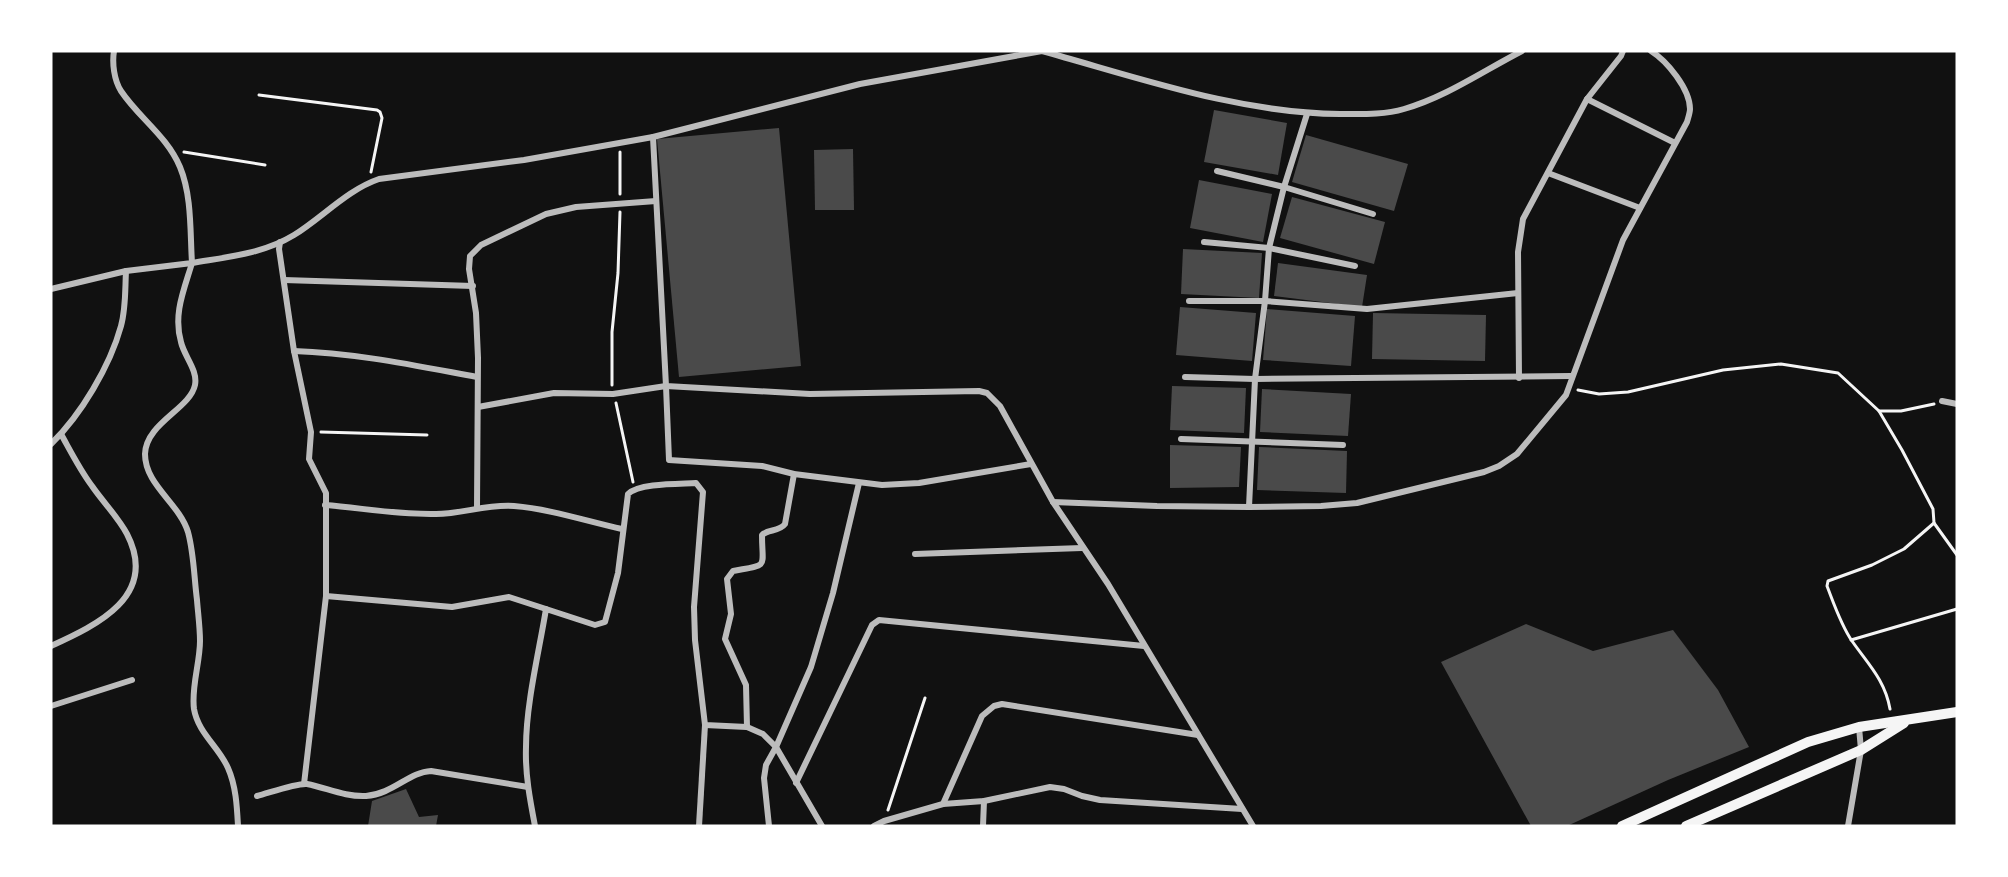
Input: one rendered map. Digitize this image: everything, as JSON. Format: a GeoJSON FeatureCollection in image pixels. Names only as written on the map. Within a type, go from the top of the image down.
{"type":"FeatureCollection","features":[{"type":"Feature","properties":{"kind":"main road"},"geometry":{"type":"LineString","coordinates":[[1622,826],[1808,742],[1859,727],[1957,712]]}},
{"type":"Feature","properties":{"kind":"main road"},"geometry":{"type":"LineString","coordinates":[[1686,826],[1861,750],[1907,721]]}},
{"type":"Feature","properties":{"kind":"street"},"geometry":{"type":"LineString","coordinates":[[114,51],[114,70],[120,90],[156,130],[180,167],[184,181],[192,263],[177,318],[181,344],[192,368],[195,385],[191,393],[158,427],[145,451],[149,474],[179,512],[187,531],[192,554],[200,640],[194,696],[195,709],[203,731],[229,769],[236,801],[238,826]]}},
{"type":"Feature","properties":{"kind":"street"},"geometry":{"type":"LineString","coordinates":[[51,289],[126,271],[256,252],[302,230],[369,183],[393,177],[524,160],[653,137],[860,84],[1042,51],[1208,96],[1307,114],[1364,114],[1401,110],[1431,100],[1522,51]]}},
{"type":"Feature","properties":{"kind":"street"},"geometry":{"type":"LineString","coordinates":[[1519,378],[1518,252],[1523,219],[1587,99],[1623,51]]}},
{"type":"Feature","properties":{"kind":"street"},"geometry":{"type":"LineString","coordinates":[[1053,502],[1249,507],[1357,503],[1484,472],[1499,466],[1517,454],[1560,402],[1568,388],[1623,240],[1691,111],[1688,95],[1673,72],[1660,57],[1651,51]]}},
{"type":"Feature","properties":{"kind":"street"},"geometry":{"type":"LineString","coordinates":[[1587,99],[1675,143]]}},
{"type":"Feature","properties":{"kind":"street"},"geometry":{"type":"LineString","coordinates":[[1249,507],[1255,379],[1269,248],[1284,187],[1307,114]]}},
{"type":"Feature","properties":{"kind":"street"},"geometry":{"type":"LineString","coordinates":[[653,137],[669,460],[762,466],[794,474],[882,485],[908,484],[1031,464]]}},
{"type":"Feature","properties":{"kind":"street"},"geometry":{"type":"LineString","coordinates":[[1217,171],[1284,187],[1373,214]]}},
{"type":"Feature","properties":{"kind":"street"},"geometry":{"type":"LineString","coordinates":[[1548,173],[1640,208]]}},
{"type":"Feature","properties":{"kind":"street"},"geometry":{"type":"LineString","coordinates":[[477,507],[478,407],[470,256],[481,245],[546,214],[576,207],[656,201]]}},
{"type":"Feature","properties":{"kind":"street"},"geometry":{"type":"LineString","coordinates":[[280,242],[279,249],[294,351],[310,432],[309,459],[326,493],[326,596],[304,784]]}},
{"type":"Feature","properties":{"kind":"street"},"geometry":{"type":"LineString","coordinates":[[1204,242],[1269,248],[1355,266]]}},
{"type":"Feature","properties":{"kind":"street"},"geometry":{"type":"LineString","coordinates":[[51,444],[88,399],[121,327],[126,271]]}},
{"type":"Feature","properties":{"kind":"street"},"geometry":{"type":"LineString","coordinates":[[284,280],[473,286]]}},
{"type":"Feature","properties":{"kind":"street"},"geometry":{"type":"LineString","coordinates":[[1189,301],[1265,301],[1367,309],[1518,293]]}},
{"type":"Feature","properties":{"kind":"street"},"geometry":{"type":"LineString","coordinates":[[294,351],[321,352],[387,361],[477,377]]}},
{"type":"Feature","properties":{"kind":"street"},"geometry":{"type":"LineString","coordinates":[[1185,377],[1255,379],[1571,376]]}},
{"type":"Feature","properties":{"kind":"street"},"geometry":{"type":"LineString","coordinates":[[478,407],[554,393],[613,394],[666,386],[810,394],[979,391],[987,393],[1000,406],[1053,502],[1108,584],[1253,826]]}},
{"type":"Feature","properties":{"kind":"street"},"geometry":{"type":"LineString","coordinates":[[1942,401],[1957,404]]}},
{"type":"Feature","properties":{"kind":"street"},"geometry":{"type":"LineString","coordinates":[[51,646],[90,628],[109,615],[122,603],[133,583],[136,570],[135,554],[126,533],[90,483],[61,434]]}},
{"type":"Feature","properties":{"kind":"street"},"geometry":{"type":"LineString","coordinates":[[1180,439],[1343,446]]}},
{"type":"Feature","properties":{"kind":"street"},"geometry":{"type":"LineString","coordinates":[[747,727],[746,685],[725,639],[731,614],[727,579],[733,571],[758,566],[762,563],[764,558],[761,536],[763,533],[780,529],[785,524],[794,474]]}},
{"type":"Feature","properties":{"kind":"street"},"geometry":{"type":"LineString","coordinates":[[326,596],[452,607],[509,597],[595,626],[605,622],[618,573],[622,529],[627,498],[631,491],[673,484],[696,483],[703,492],[694,607],[695,640],[705,725],[699,826]]}},
{"type":"Feature","properties":{"kind":"street"},"geometry":{"type":"LineString","coordinates":[[769,826],[765,771],[811,667],[820,640],[859,483]]}},
{"type":"Feature","properties":{"kind":"street"},"geometry":{"type":"LineString","coordinates":[[325,505],[432,514],[451,514],[477,507],[495,506],[536,509],[622,529]]}},
{"type":"Feature","properties":{"kind":"street"},"geometry":{"type":"LineString","coordinates":[[915,554],[1082,548]]}},
{"type":"Feature","properties":{"kind":"street"},"geometry":{"type":"LineString","coordinates":[[535,826],[528,787],[526,728],[546,609]]}},
{"type":"Feature","properties":{"kind":"street"},"geometry":{"type":"LineString","coordinates":[[796,783],[872,625],[879,620],[1144,646]]}},
{"type":"Feature","properties":{"kind":"street"},"geometry":{"type":"LineString","coordinates":[[51,706],[132,680]]}},
{"type":"Feature","properties":{"kind":"street"},"geometry":{"type":"LineString","coordinates":[[943,804],[982,716],[994,706],[1002,704],[1198,735]]}},
{"type":"Feature","properties":{"kind":"street"},"geometry":{"type":"LineString","coordinates":[[705,725],[747,727],[763,734],[776,747],[822,826]]}},
{"type":"Feature","properties":{"kind":"street"},"geometry":{"type":"LineString","coordinates":[[1848,826],[1861,750],[1859,727]]}},
{"type":"Feature","properties":{"kind":"street"},"geometry":{"type":"LineString","coordinates":[[257,796],[304,784],[334,792],[365,796],[381,793],[415,774],[430,771],[528,787]]}},
{"type":"Feature","properties":{"kind":"street"},"geometry":{"type":"LineString","coordinates":[[874,826],[943,804],[984,801],[1056,788],[1101,800],[1242,809]]}},
{"type":"Feature","properties":{"kind":"street"},"geometry":{"type":"LineString","coordinates":[[983,826],[984,801]]}},
{"type":"Feature","properties":{"kind":"path"},"geometry":{"type":"LineString","coordinates":[[260,95],[380,112],[382,118],[369,183]]}},
{"type":"Feature","properties":{"kind":"path"},"geometry":{"type":"LineString","coordinates":[[620,143],[618,273],[612,332],[613,394],[634,489]]}},
{"type":"Feature","properties":{"kind":"path"},"geometry":{"type":"LineString","coordinates":[[170,150],[265,165]]}},
{"type":"Feature","properties":{"kind":"path"},"geometry":{"type":"LineString","coordinates":[[1568,388],[1599,394],[1628,392],[1723,370],[1781,364],[1838,373],[1879,411],[1933,509],[1934,524],[1957,555]]}},
{"type":"Feature","properties":{"kind":"path"},"geometry":{"type":"LineString","coordinates":[[1879,411],[1901,411],[1942,401]]}},
{"type":"Feature","properties":{"kind":"path"},"geometry":{"type":"LineString","coordinates":[[310,432],[427,435]]}},
{"type":"Feature","properties":{"kind":"path"},"geometry":{"type":"LineString","coordinates":[[1893,723],[1887,693],[1869,663],[1851,640],[1827,583],[1904,549],[1934,524]]}},
{"type":"Feature","properties":{"kind":"path"},"geometry":{"type":"LineString","coordinates":[[1851,640],[1957,609]]}},
{"type":"Feature","properties":{"kind":"path"},"geometry":{"type":"LineString","coordinates":[[886,824],[925,698]]}},
{"type":"Feature","properties":{"kind":"building"},"geometry":{"type":"Polygon","coordinates":[[[1214,110],[1287,123],[1278,175],[1204,162],[1214,110]]]}},
{"type":"Feature","properties":{"kind":"building"},"geometry":{"type":"Polygon","coordinates":[[[779,128],[801,366],[679,377],[657,139],[779,128]]]}},
{"type":"Feature","properties":{"kind":"building"},"geometry":{"type":"Polygon","coordinates":[[[1306,135],[1408,164],[1394,211],[1292,182],[1306,135]]]}},
{"type":"Feature","properties":{"kind":"building"},"geometry":{"type":"Polygon","coordinates":[[[853,149],[854,210],[815,210],[814,150],[853,149]]]}},
{"type":"Feature","properties":{"kind":"building"},"geometry":{"type":"Polygon","coordinates":[[[1199,180],[1272,194],[1263,242],[1190,228],[1199,180]]]}},
{"type":"Feature","properties":{"kind":"building"},"geometry":{"type":"Polygon","coordinates":[[[1292,197],[1385,222],[1374,264],[1280,238],[1292,197]]]}},
{"type":"Feature","properties":{"kind":"building"},"geometry":{"type":"Polygon","coordinates":[[[1183,249],[1262,253],[1259,298],[1181,294],[1183,249]]]}},
{"type":"Feature","properties":{"kind":"building"},"geometry":{"type":"Polygon","coordinates":[[[1278,263],[1367,275],[1362,307],[1274,296],[1278,263]]]}},
{"type":"Feature","properties":{"kind":"building"},"geometry":{"type":"Polygon","coordinates":[[[1180,307],[1256,313],[1252,361],[1176,355],[1180,307]]]}},
{"type":"Feature","properties":{"kind":"building"},"geometry":{"type":"Polygon","coordinates":[[[1267,309],[1355,316],[1351,366],[1263,360],[1267,309]]]}},
{"type":"Feature","properties":{"kind":"building"},"geometry":{"type":"Polygon","coordinates":[[[1373,313],[1486,315],[1485,361],[1372,359],[1373,313]]]}},
{"type":"Feature","properties":{"kind":"building"},"geometry":{"type":"Polygon","coordinates":[[[1172,386],[1246,388],[1244,433],[1170,430],[1172,386]]]}},
{"type":"Feature","properties":{"kind":"building"},"geometry":{"type":"Polygon","coordinates":[[[1262,389],[1351,394],[1348,436],[1260,432],[1262,389]]]}},
{"type":"Feature","properties":{"kind":"building"},"geometry":{"type":"Polygon","coordinates":[[[1170,445],[1241,447],[1239,487],[1170,488],[1170,445]]]}},
{"type":"Feature","properties":{"kind":"building"},"geometry":{"type":"Polygon","coordinates":[[[1259,447],[1347,451],[1346,493],[1257,490],[1259,447]]]}},
{"type":"Feature","properties":{"kind":"building"},"geometry":{"type":"Polygon","coordinates":[[[1526,624],[1593,651],[1673,630],[1718,690],[1749,747],[1668,780],[1567,826],[1531,826],[1441,662],[1526,624]]]}},
{"type":"Feature","properties":{"kind":"building"},"geometry":{"type":"Polygon","coordinates":[[[406,789],[419,817],[438,815],[436,826],[368,826],[372,801],[406,789]]]}}]}
